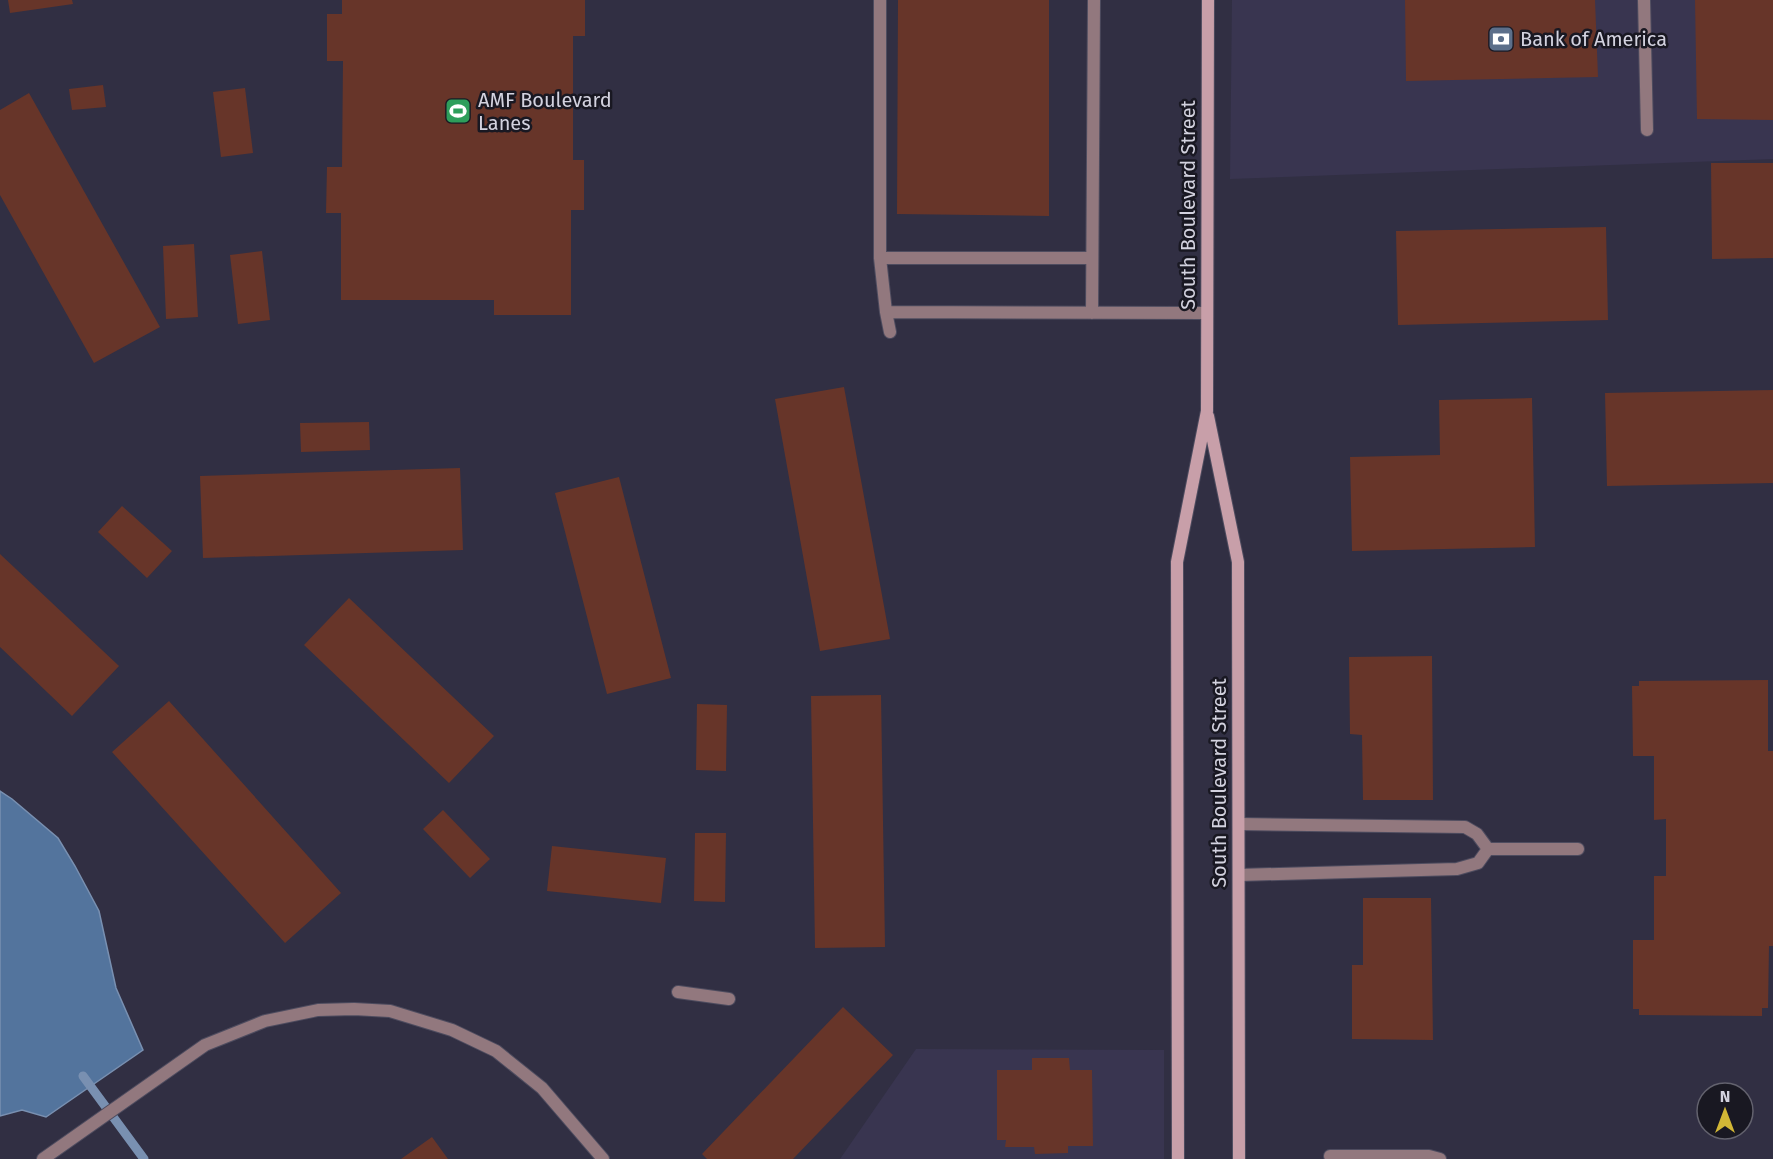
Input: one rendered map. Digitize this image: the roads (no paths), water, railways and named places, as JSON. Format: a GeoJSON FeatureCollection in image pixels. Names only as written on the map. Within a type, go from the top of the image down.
{"type":"FeatureCollection","features":[{"type":"Feature","properties":{"kind":"main road","name":"South Boulevard Street"},"geometry":{"type":"LineString","coordinates":[[1178,1159],[1177,562],[1207,411],[1208,0]]}},
{"type":"Feature","properties":{"kind":"main road","name":"South Boulevard Street"},"geometry":{"type":"LineString","coordinates":[[1207,411],[1239,562],[1239,1159]]}},
{"type":"Feature","properties":{"kind":"street"},"geometry":{"type":"LineString","coordinates":[[880,0],[880,258],[890,332]]}},
{"type":"Feature","properties":{"kind":"street"},"geometry":{"type":"LineString","coordinates":[[1092,313],[1094,0]]}},
{"type":"Feature","properties":{"kind":"street"},"geometry":{"type":"LineString","coordinates":[[1644,0],[1647,130]]}},
{"type":"Feature","properties":{"kind":"street"},"geometry":{"type":"LineString","coordinates":[[880,258],[1092,258]]}},
{"type":"Feature","properties":{"kind":"street"},"geometry":{"type":"LineString","coordinates":[[886,312],[1207,313]]}},
{"type":"Feature","properties":{"kind":"street"},"geometry":{"type":"LineString","coordinates":[[1239,824],[1465,827],[1477,834],[1488,849]]}},
{"type":"Feature","properties":{"kind":"street"},"geometry":{"type":"LineString","coordinates":[[1488,849],[1578,849]]}},
{"type":"Feature","properties":{"kind":"street"},"geometry":{"type":"LineString","coordinates":[[1239,875],[1457,869],[1478,863],[1488,849]]}},
{"type":"Feature","properties":{"kind":"street"},"geometry":{"type":"LineString","coordinates":[[678,992],[729,999]]}},
{"type":"Feature","properties":{"kind":"street"},"geometry":{"type":"LineString","coordinates":[[43,1159],[206,1045],[265,1021],[318,1010],[390,1011],[453,1030],[496,1052],[512,1062],[542,1088],[603,1159]]}},
{"type":"Feature","properties":{"kind":"street"},"geometry":{"type":"LineString","coordinates":[[1330,1156],[1435,1158]]}},
{"type":"Feature","properties":{"kind":"water"},"geometry":{"type":"Polygon","coordinates":[[[0,791],[58,838],[75,866],[99,911],[116,988],[143,1050],[46,1117],[22,1110],[0,1116],[0,791]]]}},
{"type":"Feature","properties":{"kind":"waterway"},"geometry":{"type":"LineString","coordinates":[[83,1076],[144,1159]]}},
{"type":"Feature","properties":{"kind":"place","name":"Bank of America"},"geometry":{"type":"Point","coordinates":[1501,39]}},
{"type":"Feature","properties":{"kind":"place","name":"AMF Boulevard Lanes"},"geometry":{"type":"Point","coordinates":[458,111]}}]}
